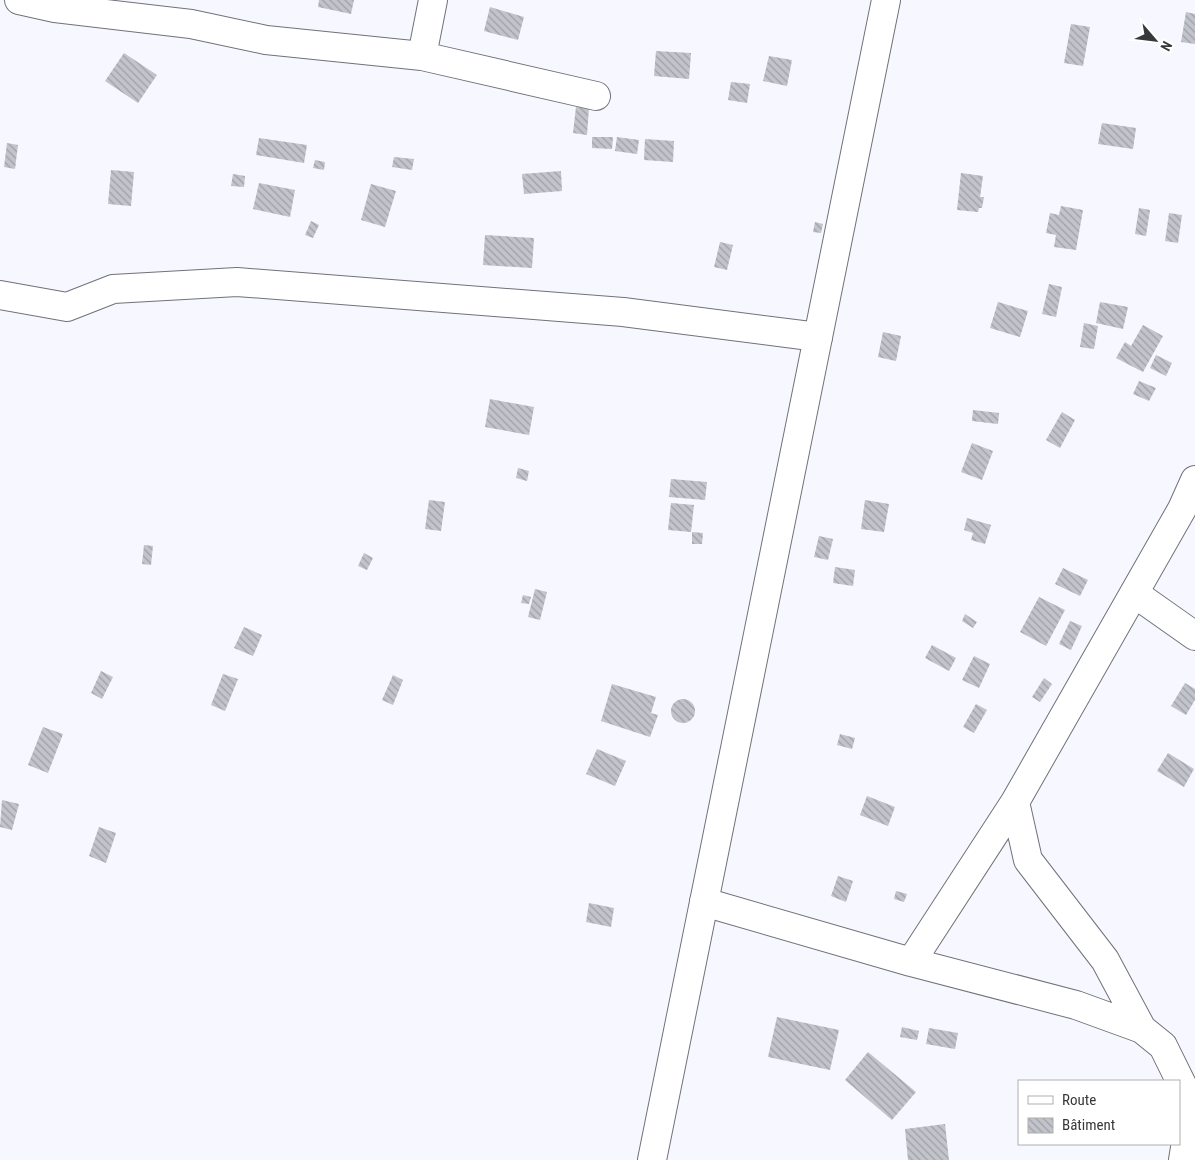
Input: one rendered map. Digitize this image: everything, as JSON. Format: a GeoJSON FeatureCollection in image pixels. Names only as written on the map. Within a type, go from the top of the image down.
{"type":"FeatureCollection","features":[{"type":"Feature","properties":{"kind":"street"},"geometry":{"type":"LineString","coordinates":[[19,0],[55,8],[191,24],[266,40],[422,56],[596,96]]}},
{"type":"Feature","properties":{"kind":"street"},"geometry":{"type":"LineString","coordinates":[[422,56],[433,0]]}},
{"type":"Feature","properties":{"kind":"street"},"geometry":{"type":"LineString","coordinates":[[652,1160],[886,0]]}},
{"type":"Feature","properties":{"kind":"street"},"geometry":{"type":"LineString","coordinates":[[0,295],[67,307],[112,289],[237,282],[623,312],[818,337]]}},
{"type":"Feature","properties":{"kind":"street"},"geometry":{"type":"LineString","coordinates":[[911,962],[1015,802],[1182,509],[1195,480]]}},
{"type":"Feature","properties":{"kind":"street"},"geometry":{"type":"LineString","coordinates":[[1134,593],[1195,636]]}},
{"type":"Feature","properties":{"kind":"street"},"geometry":{"type":"LineString","coordinates":[[1015,802],[1028,860],[1105,960],[1142,1029]]}},
{"type":"Feature","properties":{"kind":"street"},"geometry":{"type":"LineString","coordinates":[[704,902],[911,962],[1076,1006],[1142,1029],[1163,1046],[1180,1080]]}},
{"type":"Feature","properties":{"kind":"street"},"geometry":{"type":"LineString","coordinates":[[1180,1081],[1192,1105],[1184,1160]]}},
{"type":"Feature","properties":{"kind":"building"},"geometry":{"type":"Polygon","coordinates":[[[319,0],[354,0],[351,14],[318,7],[319,0]]]}},
{"type":"Feature","properties":{"kind":"building"},"geometry":{"type":"Polygon","coordinates":[[[490,7],[524,17],[518,40],[484,31],[490,7]]]}},
{"type":"Feature","properties":{"kind":"building"},"geometry":{"type":"Polygon","coordinates":[[[1186,12],[1195,14],[1195,44],[1181,42],[1186,12]]]}},
{"type":"Feature","properties":{"kind":"building"},"geometry":{"type":"Polygon","coordinates":[[[1071,24],[1090,27],[1083,66],[1064,63],[1071,24]]]}},
{"type":"Feature","properties":{"kind":"building"},"geometry":{"type":"Polygon","coordinates":[[[656,51],[691,53],[689,79],[654,76],[656,51]]]}},
{"type":"Feature","properties":{"kind":"building"},"geometry":{"type":"Polygon","coordinates":[[[124,53],[157,75],[138,103],[105,81],[124,53]]]}},
{"type":"Feature","properties":{"kind":"building"},"geometry":{"type":"Polygon","coordinates":[[[769,56],[792,60],[787,86],[763,81],[769,56]]]}},
{"type":"Feature","properties":{"kind":"building"},"geometry":{"type":"Polygon","coordinates":[[[731,82],[750,84],[747,103],[728,100],[731,82]]]}},
{"type":"Feature","properties":{"kind":"building"},"geometry":{"type":"Polygon","coordinates":[[[576,107],[589,108],[587,135],[573,133],[576,107]]]}},
{"type":"Feature","properties":{"kind":"building"},"geometry":{"type":"Polygon","coordinates":[[[1102,123],[1136,128],[1133,149],[1098,144],[1102,123]]]}},
{"type":"Feature","properties":{"kind":"building"},"geometry":{"type":"Polygon","coordinates":[[[592,137],[613,137],[612,149],[592,148],[592,137]]]}},
{"type":"Feature","properties":{"kind":"building"},"geometry":{"type":"Polygon","coordinates":[[[617,137],[639,140],[637,154],[615,151],[617,137]]]}},
{"type":"Feature","properties":{"kind":"building"},"geometry":{"type":"Polygon","coordinates":[[[259,138],[307,145],[304,163],[256,155],[259,138]]]}},
{"type":"Feature","properties":{"kind":"building"},"geometry":{"type":"Polygon","coordinates":[[[645,139],[674,141],[673,162],[644,160],[645,139]]]}},
{"type":"Feature","properties":{"kind":"building"},"geometry":{"type":"Polygon","coordinates":[[[7,143],[18,145],[15,169],[4,167],[7,143]]]}},
{"type":"Feature","properties":{"kind":"building"},"geometry":{"type":"Polygon","coordinates":[[[394,157],[414,159],[412,170],[392,167],[394,157]]]}},
{"type":"Feature","properties":{"kind":"building"},"geometry":{"type":"Polygon","coordinates":[[[315,160],[325,162],[324,170],[313,168],[315,160]]]}},
{"type":"Feature","properties":{"kind":"building"},"geometry":{"type":"Polygon","coordinates":[[[111,170],[134,172],[131,206],[108,204],[111,170]]]}},
{"type":"Feature","properties":{"kind":"building"},"geometry":{"type":"Polygon","coordinates":[[[561,171],[562,191],[524,194],[522,174],[561,171]]]}},
{"type":"Feature","properties":{"kind":"building"},"geometry":{"type":"Polygon","coordinates":[[[961,173],[983,176],[980,197],[984,197],[982,208],[979,208],[978,212],[957,210],[961,173]]]}},
{"type":"Feature","properties":{"kind":"building"},"geometry":{"type":"Polygon","coordinates":[[[233,174],[245,176],[244,187],[231,186],[233,174]]]}},
{"type":"Feature","properties":{"kind":"building"},"geometry":{"type":"Polygon","coordinates":[[[259,183],[295,190],[290,217],[253,209],[259,183]]]}},
{"type":"Feature","properties":{"kind":"building"},"geometry":{"type":"Polygon","coordinates":[[[371,184],[396,191],[385,227],[361,220],[371,184]]]}},
{"type":"Feature","properties":{"kind":"building"},"geometry":{"type":"Polygon","coordinates":[[[1061,206],[1083,210],[1076,250],[1054,247],[1056,235],[1046,233],[1050,213],[1059,215],[1061,206]]]}},
{"type":"Feature","properties":{"kind":"building"},"geometry":{"type":"Polygon","coordinates":[[[1139,208],[1150,210],[1146,236],[1135,234],[1139,208]]]}},
{"type":"Feature","properties":{"kind":"building"},"geometry":{"type":"Polygon","coordinates":[[[1169,213],[1182,215],[1178,243],[1165,241],[1169,213]]]}},
{"type":"Feature","properties":{"kind":"building"},"geometry":{"type":"Polygon","coordinates":[[[311,221],[319,225],[313,238],[305,235],[311,221]]]}},
{"type":"Feature","properties":{"kind":"building"},"geometry":{"type":"Polygon","coordinates":[[[815,222],[823,224],[821,233],[813,232],[815,222]]]}},
{"type":"Feature","properties":{"kind":"building"},"geometry":{"type":"Polygon","coordinates":[[[485,235],[534,238],[532,268],[483,265],[485,235]]]}},
{"type":"Feature","properties":{"kind":"building"},"geometry":{"type":"Polygon","coordinates":[[[720,242],[733,245],[727,270],[714,267],[720,242]]]}},
{"type":"Feature","properties":{"kind":"building"},"geometry":{"type":"Polygon","coordinates":[[[1049,284],[1062,287],[1056,317],[1042,314],[1049,284]]]}},
{"type":"Feature","properties":{"kind":"building"},"geometry":{"type":"Polygon","coordinates":[[[998,302],[1028,311],[1020,337],[990,328],[998,302]]]}},
{"type":"Feature","properties":{"kind":"building"},"geometry":{"type":"Polygon","coordinates":[[[1100,302],[1128,307],[1123,329],[1096,323],[1100,302]]]}},
{"type":"Feature","properties":{"kind":"building"},"geometry":{"type":"Polygon","coordinates":[[[1084,323],[1098,326],[1094,349],[1080,347],[1084,323]]]}},
{"type":"Feature","properties":{"kind":"building"},"geometry":{"type":"Polygon","coordinates":[[[1143,325],[1163,336],[1143,372],[1116,358],[1125,342],[1131,346],[1143,325]]]}},
{"type":"Feature","properties":{"kind":"building"},"geometry":{"type":"Polygon","coordinates":[[[883,332],[901,336],[896,361],[878,357],[883,332]]]}},
{"type":"Feature","properties":{"kind":"building"},"geometry":{"type":"Polygon","coordinates":[[[1156,355],[1172,363],[1166,376],[1150,368],[1156,355]]]}},
{"type":"Feature","properties":{"kind":"building"},"geometry":{"type":"Polygon","coordinates":[[[1139,381],[1156,388],[1149,401],[1133,394],[1139,381]]]}},
{"type":"Feature","properties":{"kind":"building"},"geometry":{"type":"Polygon","coordinates":[[[490,399],[534,407],[529,435],[485,427],[490,399]]]}},
{"type":"Feature","properties":{"kind":"building"},"geometry":{"type":"Polygon","coordinates":[[[973,410],[999,413],[998,424],[972,421],[973,410]]]}},
{"type":"Feature","properties":{"kind":"building"},"geometry":{"type":"Polygon","coordinates":[[[1062,412],[1075,420],[1060,448],[1046,440],[1062,412]]]}},
{"type":"Feature","properties":{"kind":"building"},"geometry":{"type":"Polygon","coordinates":[[[972,443],[993,451],[982,480],[961,472],[972,443]]]}},
{"type":"Feature","properties":{"kind":"building"},"geometry":{"type":"Polygon","coordinates":[[[518,468],[529,471],[527,481],[516,478],[518,468]]]}},
{"type":"Feature","properties":{"kind":"building"},"geometry":{"type":"Polygon","coordinates":[[[671,479],[707,482],[705,500],[669,497],[671,479]]]}},
{"type":"Feature","properties":{"kind":"building"},"geometry":{"type":"Polygon","coordinates":[[[429,500],[445,502],[441,531],[425,529],[429,500]]]}},
{"type":"Feature","properties":{"kind":"building"},"geometry":{"type":"Polygon","coordinates":[[[865,500],[889,504],[884,532],[861,529],[865,500]]]}},
{"type":"Feature","properties":{"kind":"building"},"geometry":{"type":"Polygon","coordinates":[[[671,503],[694,505],[691,532],[668,530],[671,503]]]}},
{"type":"Feature","properties":{"kind":"building"},"geometry":{"type":"Polygon","coordinates":[[[967,518],[991,525],[985,544],[971,540],[973,533],[964,530],[967,518]]]}},
{"type":"Feature","properties":{"kind":"building"},"geometry":{"type":"Polygon","coordinates":[[[692,532],[703,533],[702,544],[692,544],[692,532]]]}},
{"type":"Feature","properties":{"kind":"building"},"geometry":{"type":"Polygon","coordinates":[[[819,536],[833,539],[828,560],[814,557],[819,536]]]}},
{"type":"Feature","properties":{"kind":"building"},"geometry":{"type":"Polygon","coordinates":[[[144,545],[153,546],[151,565],[142,564],[144,545]]]}},
{"type":"Feature","properties":{"kind":"building"},"geometry":{"type":"Polygon","coordinates":[[[364,553],[373,558],[367,570],[358,566],[364,553]]]}},
{"type":"Feature","properties":{"kind":"building"},"geometry":{"type":"Polygon","coordinates":[[[835,567],[855,570],[853,586],[833,583],[835,567]]]}},
{"type":"Feature","properties":{"kind":"building"},"geometry":{"type":"Polygon","coordinates":[[[1063,568],[1088,580],[1080,596],[1055,584],[1063,568]]]}},
{"type":"Feature","properties":{"kind":"building"},"geometry":{"type":"Polygon","coordinates":[[[535,589],[547,592],[540,620],[528,617],[535,589]]]}},
{"type":"Feature","properties":{"kind":"building"},"geometry":{"type":"Polygon","coordinates":[[[523,595],[531,597],[529,604],[521,603],[523,595]]]}},
{"type":"Feature","properties":{"kind":"building"},"geometry":{"type":"Polygon","coordinates":[[[1039,597],[1065,610],[1046,646],[1020,632],[1039,597]]]}},
{"type":"Feature","properties":{"kind":"building"},"geometry":{"type":"Polygon","coordinates":[[[965,614],[977,622],[973,628],[962,621],[965,614]]]}},
{"type":"Feature","properties":{"kind":"building"},"geometry":{"type":"Polygon","coordinates":[[[1070,621],[1082,626],[1071,650],[1059,644],[1070,621]]]}},
{"type":"Feature","properties":{"kind":"building"},"geometry":{"type":"Polygon","coordinates":[[[244,627],[262,635],[253,656],[234,648],[244,627]]]}},
{"type":"Feature","properties":{"kind":"building"},"geometry":{"type":"Polygon","coordinates":[[[932,645],[956,658],[949,671],[925,658],[932,645]]]}},
{"type":"Feature","properties":{"kind":"building"},"geometry":{"type":"Polygon","coordinates":[[[974,656],[990,664],[979,688],[962,680],[974,656]]]}},
{"type":"Feature","properties":{"kind":"building"},"geometry":{"type":"Polygon","coordinates":[[[101,671],[113,677],[102,699],[91,693],[101,671]]]}},
{"type":"Feature","properties":{"kind":"building"},"geometry":{"type":"Polygon","coordinates":[[[223,674],[238,679],[225,711],[211,705],[223,674]]]}},
{"type":"Feature","properties":{"kind":"building"},"geometry":{"type":"Polygon","coordinates":[[[393,675],[403,680],[393,705],[382,700],[393,675]]]}},
{"type":"Feature","properties":{"kind":"building"},"geometry":{"type":"Polygon","coordinates":[[[1044,678],[1052,684],[1040,702],[1032,697],[1044,678]]]}},
{"type":"Feature","properties":{"kind":"building"},"geometry":{"type":"Polygon","coordinates":[[[1185,683],[1195,689],[1195,700],[1186,715],[1171,706],[1185,683]]]}},
{"type":"Feature","properties":{"kind":"building"},"geometry":{"type":"Polygon","coordinates":[[[612,684],[656,697],[651,713],[658,715],[650,737],[601,721],[612,684]]]}},
{"type":"Feature","properties":{"kind":"building"},"geometry":{"type":"Polygon","coordinates":[[[683,699],[688,700],[694,706],[694,716],[688,722],[683,723],[678,722],[672,716],[671,711],[672,706],[678,700],[683,699]]]}},
{"type":"Feature","properties":{"kind":"building"},"geometry":{"type":"Polygon","coordinates":[[[976,704],[987,710],[974,733],[963,727],[976,704]]]}},
{"type":"Feature","properties":{"kind":"building"},"geometry":{"type":"Polygon","coordinates":[[[43,727],[63,734],[48,773],[28,765],[43,727]]]}},
{"type":"Feature","properties":{"kind":"building"},"geometry":{"type":"Polygon","coordinates":[[[840,734],[855,738],[852,749],[837,745],[840,734]]]}},
{"type":"Feature","properties":{"kind":"building"},"geometry":{"type":"Polygon","coordinates":[[[597,749],[626,761],[615,786],[586,774],[597,749]]]}},
{"type":"Feature","properties":{"kind":"building"},"geometry":{"type":"Polygon","coordinates":[[[1168,753],[1194,769],[1184,787],[1157,771],[1168,753]]]}},
{"type":"Feature","properties":{"kind":"building"},"geometry":{"type":"Polygon","coordinates":[[[867,796],[895,807],[888,826],[860,815],[867,796]]]}},
{"type":"Feature","properties":{"kind":"building"},"geometry":{"type":"Polygon","coordinates":[[[2,800],[19,804],[12,830],[0,827],[2,800]]]}},
{"type":"Feature","properties":{"kind":"building"},"geometry":{"type":"Polygon","coordinates":[[[99,827],[116,833],[106,863],[89,856],[99,827]]]}},
{"type":"Feature","properties":{"kind":"building"},"geometry":{"type":"Polygon","coordinates":[[[838,876],[853,881],[846,902],[831,896],[838,876]]]}},
{"type":"Feature","properties":{"kind":"building"},"geometry":{"type":"Polygon","coordinates":[[[896,891],[907,894],[904,902],[894,899],[896,891]]]}},
{"type":"Feature","properties":{"kind":"building"},"geometry":{"type":"Polygon","coordinates":[[[589,903],[614,908],[611,927],[586,922],[589,903]]]}},
{"type":"Feature","properties":{"kind":"building"},"geometry":{"type":"Polygon","coordinates":[[[777,1017],[839,1030],[830,1070],[768,1057],[777,1017]]]}},
{"type":"Feature","properties":{"kind":"building"},"geometry":{"type":"Polygon","coordinates":[[[902,1027],[919,1031],[917,1040],[900,1037],[902,1027]]]}},
{"type":"Feature","properties":{"kind":"building"},"geometry":{"type":"Polygon","coordinates":[[[929,1028],[958,1033],[955,1049],[926,1044],[929,1028]]]}},
{"type":"Feature","properties":{"kind":"building"},"geometry":{"type":"Polygon","coordinates":[[[868,1052],[916,1092],[892,1120],[845,1080],[868,1052]]]}},
{"type":"Feature","properties":{"kind":"building"},"geometry":{"type":"Polygon","coordinates":[[[945,1124],[949,1160],[908,1160],[905,1129],[945,1124]]]}}]}
